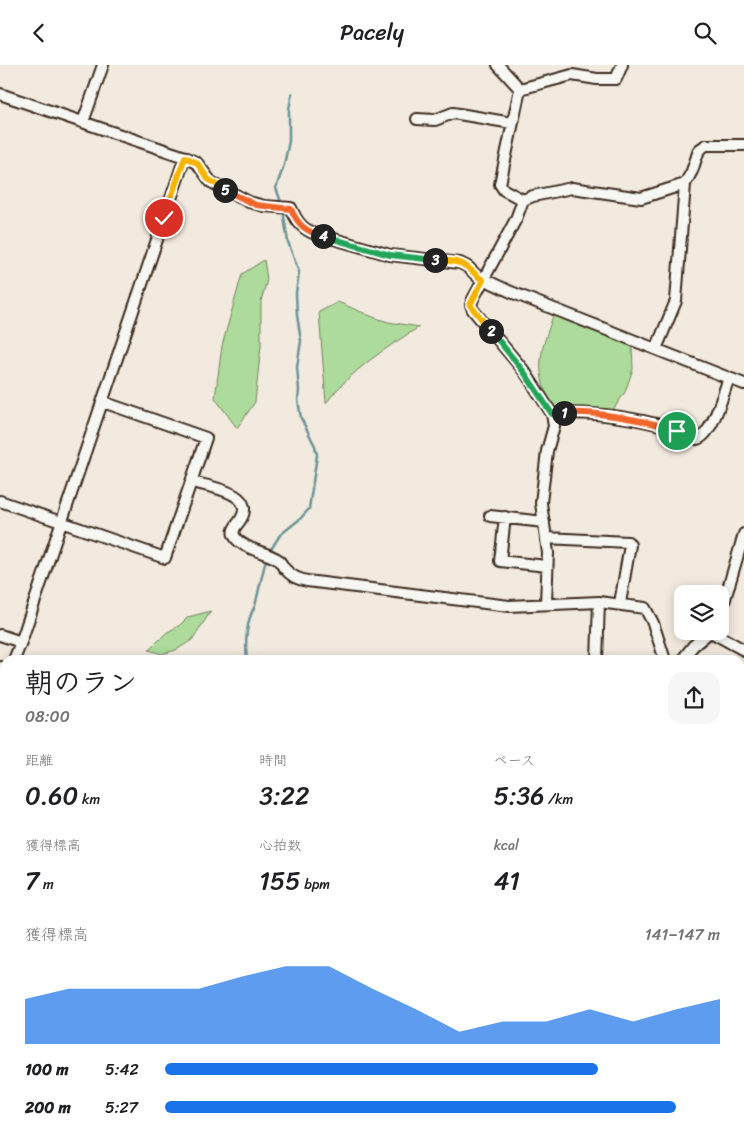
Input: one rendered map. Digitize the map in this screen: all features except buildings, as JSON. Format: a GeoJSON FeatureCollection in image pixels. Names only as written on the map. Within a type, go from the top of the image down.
{"type":"FeatureCollection","features":[{"type":"Feature","properties":{"kind":"street"},"geometry":{"type":"LineString","coordinates":[[83,122],[103,65]]}},
{"type":"Feature","properties":{"kind":"street"},"geometry":{"type":"LineString","coordinates":[[498,65],[520,89]]}},
{"type":"Feature","properties":{"kind":"street"},"geometry":{"type":"LineString","coordinates":[[520,89],[572,75],[597,79],[616,79],[622,65]]}},
{"type":"Feature","properties":{"kind":"street"},"geometry":{"type":"LineString","coordinates":[[520,89],[500,184],[504,190],[523,200]]}},
{"type":"Feature","properties":{"kind":"street"},"geometry":{"type":"LineString","coordinates":[[0,93],[185,157],[197,163],[211,182],[244,200],[264,206],[291,209],[296,221],[306,230],[313,233],[390,255],[460,263],[468,267],[477,277],[511,292],[744,384]]}},
{"type":"Feature","properties":{"kind":"street"},"geometry":{"type":"LineString","coordinates":[[418,119],[434,120],[453,113],[512,123]]}},
{"type":"Feature","properties":{"kind":"street"},"geometry":{"type":"LineString","coordinates":[[656,349],[676,301],[685,184],[692,171],[699,150],[706,145],[744,145]]}},
{"type":"Feature","properties":{"kind":"street"},"geometry":{"type":"LineString","coordinates":[[0,635],[18,651],[185,157]]}},
{"type":"Feature","properties":{"kind":"street"},"geometry":{"type":"LineString","coordinates":[[546,603],[546,538],[540,503],[547,451],[554,426],[552,414],[524,372],[470,305],[516,219],[523,200],[533,195],[572,188],[641,198],[685,184]]}},
{"type":"Feature","properties":{"kind":"street"},"geometry":{"type":"LineString","coordinates":[[552,414],[574,412],[609,415],[668,427],[697,439],[706,435],[729,378]]}},
{"type":"Feature","properties":{"kind":"street"},"geometry":{"type":"LineString","coordinates":[[0,501],[165,558],[206,438],[103,402]]}},
{"type":"Feature","properties":{"kind":"street"},"geometry":{"type":"LineString","coordinates":[[192,483],[230,492],[239,498],[244,505],[245,512],[234,529],[235,538],[242,544],[278,560],[284,569],[295,578],[325,584],[509,606],[599,601],[645,608],[653,623],[663,655]]}},
{"type":"Feature","properties":{"kind":"street"},"geometry":{"type":"LineString","coordinates":[[490,515],[544,522]]}},
{"type":"Feature","properties":{"kind":"street"},"geometry":{"type":"LineString","coordinates":[[505,517],[500,561],[547,566]]}},
{"type":"Feature","properties":{"kind":"street"},"geometry":{"type":"LineString","coordinates":[[729,585],[744,534]]}},
{"type":"Feature","properties":{"kind":"street"},"geometry":{"type":"LineString","coordinates":[[546,538],[628,543],[630,545],[620,603]]}},
{"type":"Feature","properties":{"kind":"street"},"geometry":{"type":"LineString","coordinates":[[598,655],[599,601]]}},
{"type":"Feature","properties":{"kind":"street"},"geometry":{"type":"LineString","coordinates":[[686,655],[700,640]]}},
{"type":"Feature","properties":{"kind":"street"},"geometry":{"type":"LineString","coordinates":[[728,640],[744,649]]}},
{"type":"Feature","properties":{"kind":"green space"},"geometry":{"type":"Polygon","coordinates":[[[264,260],[267,280],[261,301],[261,345],[255,402],[237,428],[215,398],[222,346],[242,274],[264,260]]]}},
{"type":"Feature","properties":{"kind":"green space"},"geometry":{"type":"Polygon","coordinates":[[[338,302],[388,322],[419,327],[357,370],[326,403],[319,312],[338,302]]]}},
{"type":"Feature","properties":{"kind":"green space"},"geometry":{"type":"Polygon","coordinates":[[[554,312],[609,326],[632,346],[633,369],[625,392],[611,413],[554,409],[551,404],[543,385],[541,365],[543,347],[554,312]]]}},
{"type":"Feature","properties":{"kind":"green space"},"geometry":{"type":"Polygon","coordinates":[[[211,611],[192,640],[176,650],[162,654],[149,650],[166,633],[180,625],[188,617],[211,611]]]}},
{"type":"Feature","properties":{"kind":"waterway"},"geometry":{"type":"LineString","coordinates":[[281,202],[276,188],[284,165],[289,141],[289,109],[292,93]]}},
{"type":"Feature","properties":{"kind":"waterway"},"geometry":{"type":"LineString","coordinates":[[270,551],[280,535],[309,509],[317,455],[315,446],[301,418],[298,400],[297,367],[301,341],[296,293],[299,272],[288,242],[284,217],[285,211]]}},
{"type":"Feature","properties":{"kind":"waterway"},"geometry":{"type":"LineString","coordinates":[[247,655],[248,625],[255,606],[266,559]]}},
{"type":"Feature","properties":{"kind":"route"},"geometry":{"type":"LineString","coordinates":[[164,218],[185,157],[197,163],[211,182],[240,198],[264,206],[291,209],[296,221],[306,230],[313,233],[390,255],[460,263],[468,267],[477,277],[483,280],[470,305],[473,310],[524,372],[552,414],[574,412],[609,415],[668,427],[677,431]]}}]}
